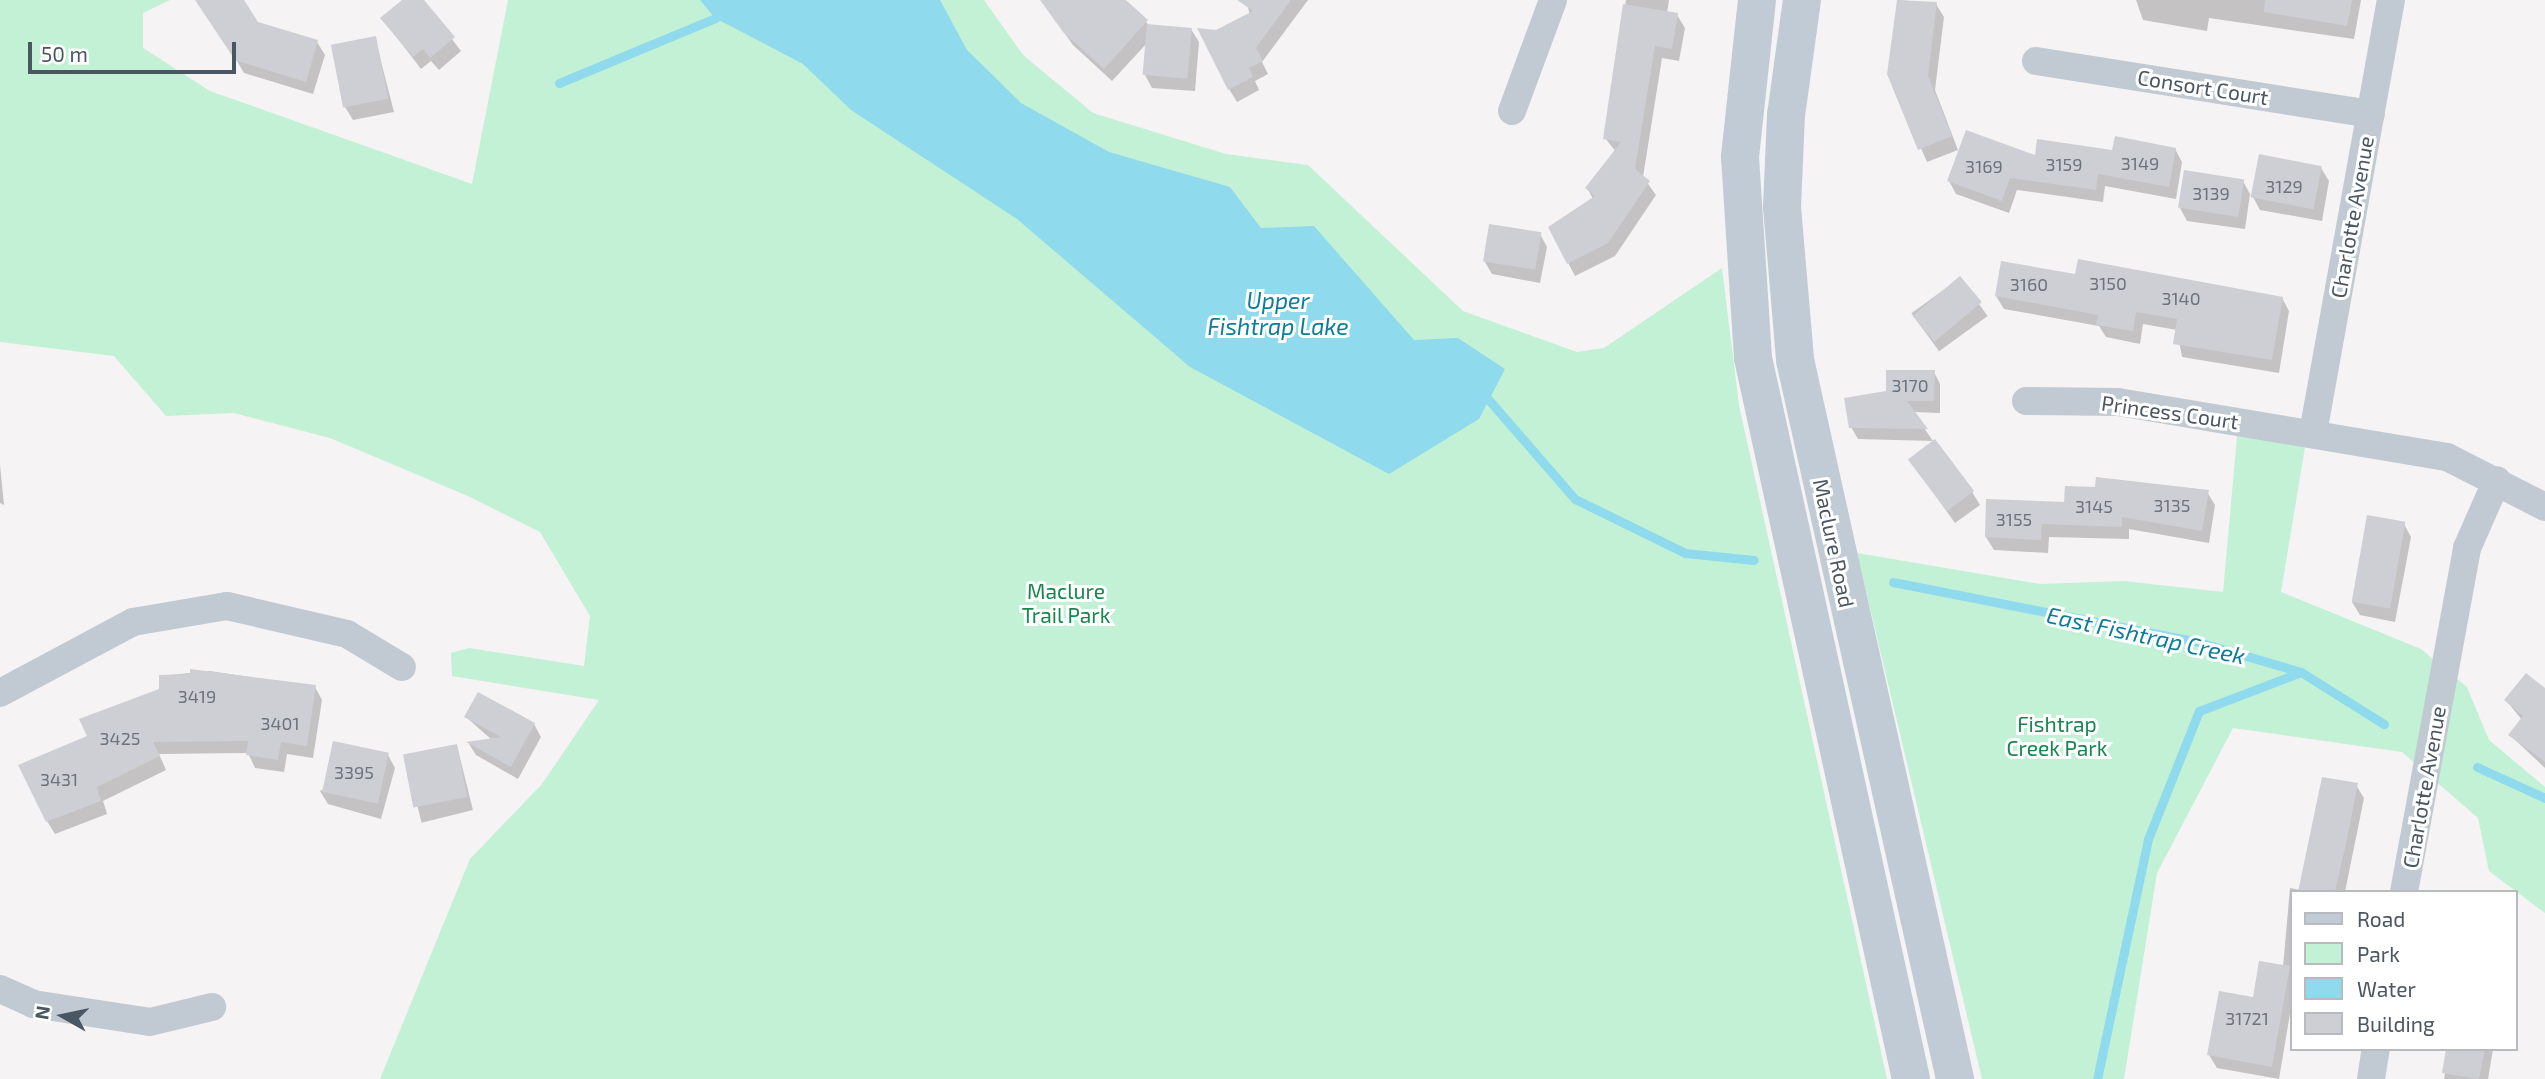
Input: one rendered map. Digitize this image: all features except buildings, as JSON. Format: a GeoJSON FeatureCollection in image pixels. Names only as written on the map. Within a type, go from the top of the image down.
{"type":"FeatureCollection","features":[{"type":"Feature","properties":{"kind":"main road","name":"Maclure Road"},"geometry":{"type":"LineString","coordinates":[[1757,0],[1740,157],[1753,358],[1911,1079]]}},
{"type":"Feature","properties":{"kind":"main road","name":"Maclure Road"},"geometry":{"type":"LineString","coordinates":[[1802,0],[1786,115],[1782,207],[1795,360],[1955,1079]]}},
{"type":"Feature","properties":{"kind":"street"},"geometry":{"type":"LineString","coordinates":[[1512,111],[1553,0]]}},
{"type":"Feature","properties":{"kind":"street","name":"Charlotte Avenue"},"geometry":{"type":"LineString","coordinates":[[2313,433],[2391,0]]}},
{"type":"Feature","properties":{"kind":"street","name":"Consort Court"},"geometry":{"type":"LineString","coordinates":[[2036,61],[2371,114]]}},
{"type":"Feature","properties":{"kind":"street","name":"Princess Court"},"geometry":{"type":"LineString","coordinates":[[2026,401],[2118,402],[2447,457],[2497,480],[2545,507]]}},
{"type":"Feature","properties":{"kind":"street","name":"Charlotte Avenue"},"geometry":{"type":"LineString","coordinates":[[2404,890],[2467,548],[2497,480]]}},
{"type":"Feature","properties":{"kind":"street"},"geometry":{"type":"LineString","coordinates":[[0,693],[133,622],[216,607],[347,635],[402,667]]}},
{"type":"Feature","properties":{"kind":"street"},"geometry":{"type":"LineString","coordinates":[[0,989],[33,1004],[150,1021],[212,1007]]}},
{"type":"Feature","properties":{"kind":"street"},"geometry":{"type":"LineString","coordinates":[[2371,1079],[2376,1051]]}},
{"type":"Feature","properties":{"kind":"green space","name":"Maclure Trail Park"},"geometry":{"type":"Polygon","coordinates":[[[0,0],[170,0],[143,13],[143,48],[210,91],[472,184],[508,0],[984,0],[1023,55],[1093,113],[1226,154],[1308,165],[1463,311],[1577,352],[1604,348],[1722,268],[1739,405],[1887,1079],[380,1079],[470,859],[542,784],[599,700],[452,676],[451,653],[469,648],[584,666],[590,616],[540,532],[468,496],[330,438],[234,413],[166,416],[114,356],[0,342],[0,0]]]}},
{"type":"Feature","properties":{"kind":"green space","name":"Fishtrap Creek Park"},"geometry":{"type":"Polygon","coordinates":[[[2238,426],[2307,435],[2281,592],[2421,649],[2467,687],[2489,740],[2545,787],[2545,913],[2489,871],[2478,818],[2402,752],[2233,728],[2157,873],[2124,1079],[1982,1079],[1857,553],[2040,584],[2124,581],[2223,592],[2238,426]]]}},
{"type":"Feature","properties":{"kind":"water","name":"Upper Fishtrap Lake"},"geometry":{"type":"Polygon","coordinates":[[[700,0],[940,0],[967,50],[1021,103],[1109,152],[1230,187],[1261,228],[1314,226],[1414,340],[1458,338],[1505,369],[1479,419],[1389,474],[1190,367],[1017,219],[851,110],[803,64],[715,18],[700,0]]]}},
{"type":"Feature","properties":{"kind":"waterway"},"geometry":{"type":"LineString","coordinates":[[559,83],[715,18],[734,0]]}},
{"type":"Feature","properties":{"kind":"waterway","name":"East Fishtrap Creek"},"geometry":{"type":"LineString","coordinates":[[1478,396],[1488,399],[1575,499],[1685,553],[1754,560]]}},
{"type":"Feature","properties":{"kind":"waterway","name":"East Fishtrap Creek"},"geometry":{"type":"LineString","coordinates":[[1893,582],[2195,641],[2301,672],[2384,724]]}},
{"type":"Feature","properties":{"kind":"waterway"},"geometry":{"type":"LineString","coordinates":[[2097,1079],[2148,839],[2199,711],[2301,672]]}},
{"type":"Feature","properties":{"kind":"waterway","name":"East Fishtrap Creek"},"geometry":{"type":"LineString","coordinates":[[2477,767],[2545,798]]}}]}
